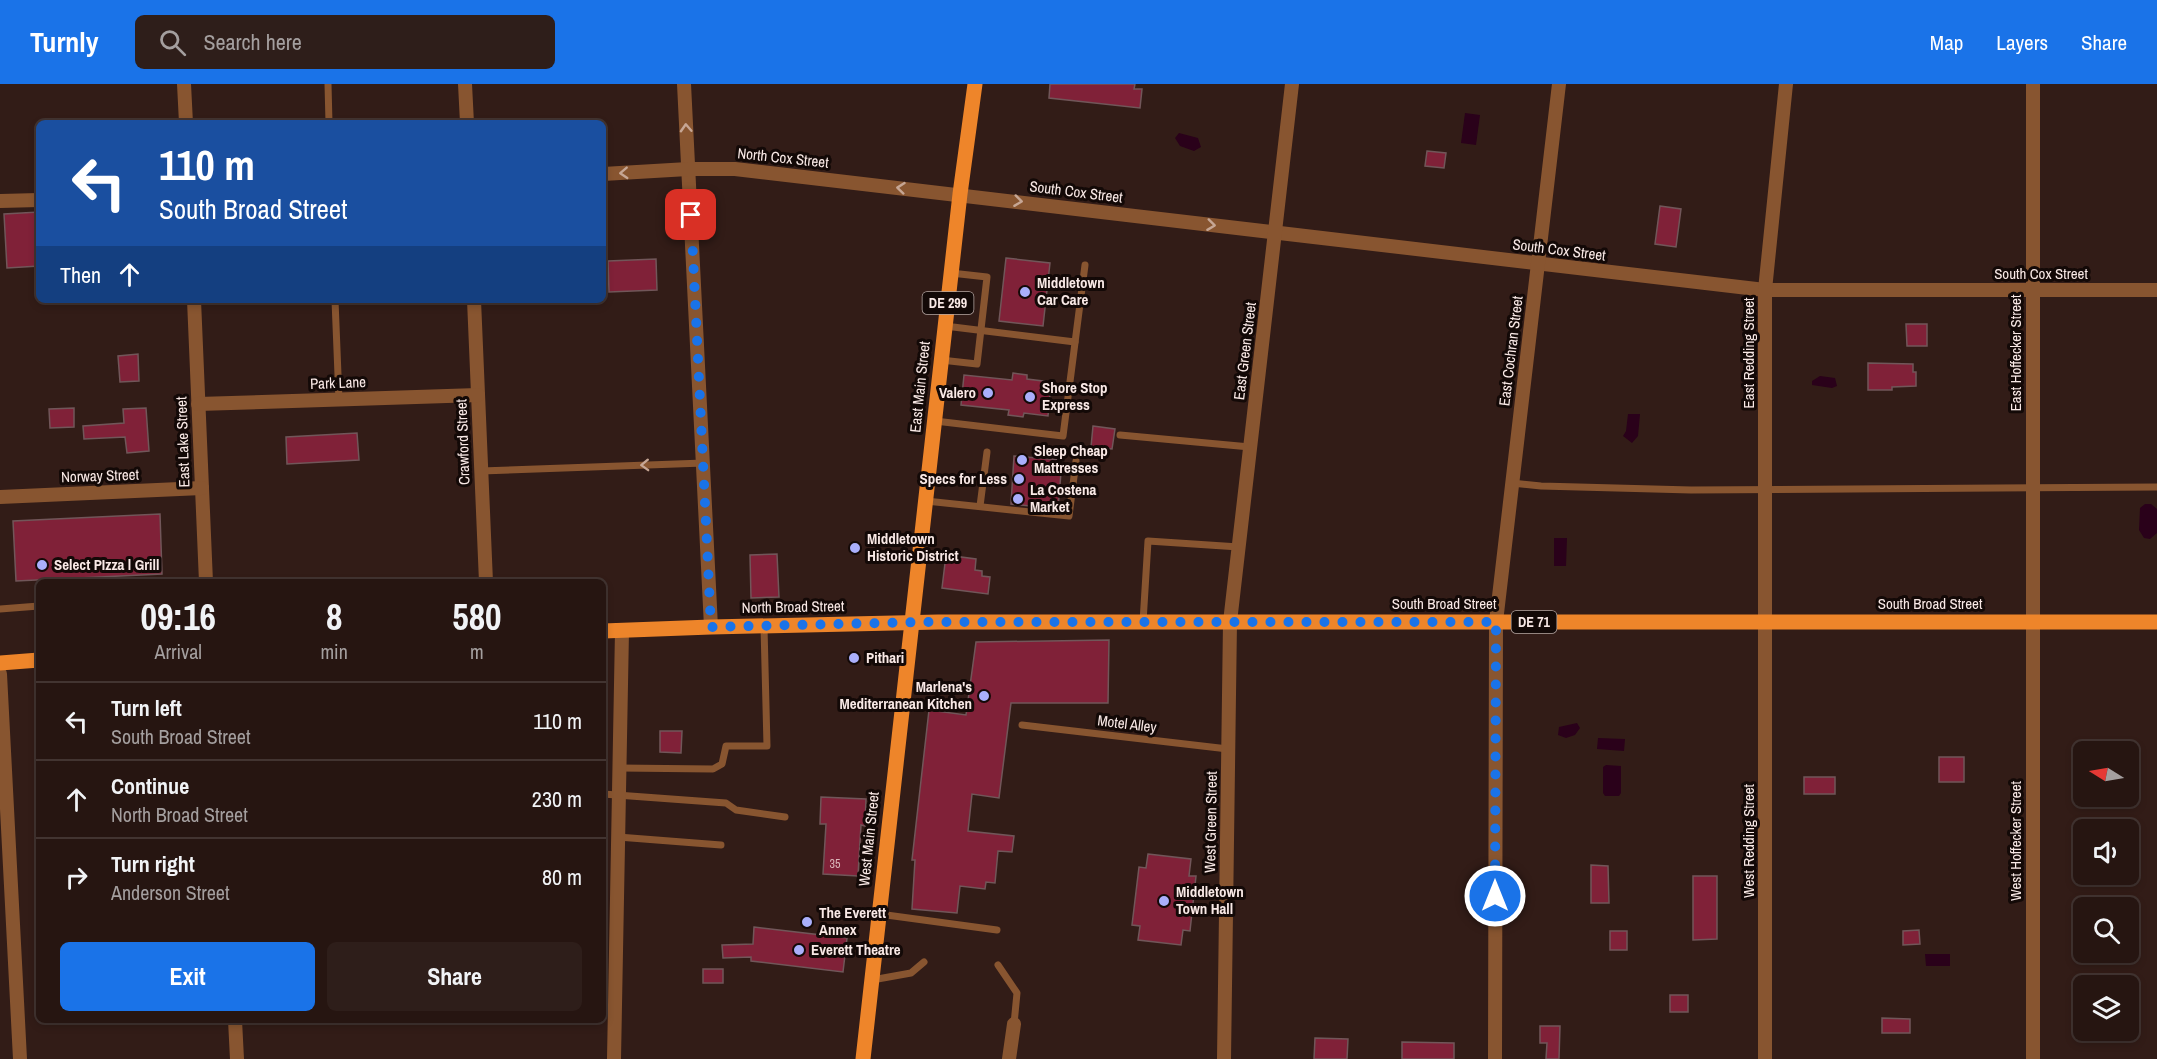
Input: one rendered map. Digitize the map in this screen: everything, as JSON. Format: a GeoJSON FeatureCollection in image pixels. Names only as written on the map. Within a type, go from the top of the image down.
{"type":"FeatureCollection","features":[{"type":"Feature","properties":{"kind":"main road","name":"East Main Street"},"geometry":{"type":"LineString","coordinates":[[912,622],[960,194],[975,84]]}},
{"type":"Feature","properties":{"kind":"main road","name":"North Broad Street"},"geometry":{"type":"LineString","coordinates":[[606,631],[912,622]]}},
{"type":"Feature","properties":{"kind":"main road","name":"South Broad Street"},"geometry":{"type":"LineString","coordinates":[[912,622],[2157,622]]}},
{"type":"Feature","properties":{"kind":"main road","name":"West Main Street"},"geometry":{"type":"LineString","coordinates":[[863,1059],[912,622]]}},
{"type":"Feature","properties":{"kind":"main road"},"geometry":{"type":"LineString","coordinates":[[0,663],[36,660]]}},
{"type":"Feature","properties":{"kind":"street"},"geometry":{"type":"LineString","coordinates":[[184,84],[186,120]]}},
{"type":"Feature","properties":{"kind":"street"},"geometry":{"type":"LineString","coordinates":[[465,84],[467,120]]}},
{"type":"Feature","properties":{"kind":"street"},"geometry":{"type":"LineString","coordinates":[[684,84],[711,627]]}},
{"type":"Feature","properties":{"kind":"street","name":"East Green Street"},"geometry":{"type":"LineString","coordinates":[[1230,622],[1292,84]]}},
{"type":"Feature","properties":{"kind":"street","name":"East Cochran Street"},"geometry":{"type":"LineString","coordinates":[[1495,1059],[1496,622],[1559,84]]}},
{"type":"Feature","properties":{"kind":"street","name":"East Redding Street"},"geometry":{"type":"LineString","coordinates":[[1765,622],[1765,290],[1786,84]]}},
{"type":"Feature","properties":{"kind":"street","name":"East Hoffecker Street"},"geometry":{"type":"LineString","coordinates":[[2033,84],[2033,622]]}},
{"type":"Feature","properties":{"kind":"street","name":"North Cox Street"},"geometry":{"type":"LineString","coordinates":[[606,174],[735,169],[960,194]]}},
{"type":"Feature","properties":{"kind":"street","name":"South Cox Street"},"geometry":{"type":"LineString","coordinates":[[960,194],[1765,290],[2157,290]]}},
{"type":"Feature","properties":{"kind":"street"},"geometry":{"type":"LineString","coordinates":[[0,201],[36,200]]}},
{"type":"Feature","properties":{"kind":"street","name":"East Lake Street"},"geometry":{"type":"LineString","coordinates":[[194,303],[206,579]]}},
{"type":"Feature","properties":{"kind":"street","name":"Crawford Street"},"geometry":{"type":"LineString","coordinates":[[474,303],[486,579]]}},
{"type":"Feature","properties":{"kind":"street","name":"Park Lane"},"geometry":{"type":"LineString","coordinates":[[198,404],[478,395]]}},
{"type":"Feature","properties":{"kind":"street","name":"Norway Street"},"geometry":{"type":"LineString","coordinates":[[0,497],[202,488]]}},
{"type":"Feature","properties":{"kind":"street","name":"West Green Street"},"geometry":{"type":"LineString","coordinates":[[1224,1059],[1230,622]]}},
{"type":"Feature","properties":{"kind":"street","name":"West Redding Street"},"geometry":{"type":"LineString","coordinates":[[1765,622],[1765,1059]]}},
{"type":"Feature","properties":{"kind":"street","name":"West Hoffecker Street"},"geometry":{"type":"LineString","coordinates":[[2033,622],[2033,1059]]}},
{"type":"Feature","properties":{"kind":"street"},"geometry":{"type":"LineString","coordinates":[[614,1059],[622,630]]}},
{"type":"Feature","properties":{"kind":"street"},"geometry":{"type":"LineString","coordinates":[[0,674],[6,895],[20,1059]]}},
{"type":"Feature","properties":{"kind":"street"},"geometry":{"type":"LineString","coordinates":[[234,1023],[237,1059]]}},
{"type":"Feature","properties":{"kind":"street"},"geometry":{"type":"LineString","coordinates":[[1010,1059],[1014,1024]]}},
{"type":"Feature","properties":{"kind":"lane"},"geometry":{"type":"LineString","coordinates":[[328,84],[329,120]]}},
{"type":"Feature","properties":{"kind":"lane"},"geometry":{"type":"LineString","coordinates":[[934,421],[1063,436],[1086,265]]}},
{"type":"Feature","properties":{"kind":"lane"},"geometry":{"type":"LineString","coordinates":[[941,360],[977,364],[981,330],[987,277],[951,273]]}},
{"type":"Feature","properties":{"kind":"lane"},"geometry":{"type":"LineString","coordinates":[[335,303],[339,400]]}},
{"type":"Feature","properties":{"kind":"lane"},"geometry":{"type":"LineString","coordinates":[[945,326],[1076,342]]}},
{"type":"Feature","properties":{"kind":"lane"},"geometry":{"type":"LineString","coordinates":[[1120,435],[1250,447]]}},
{"type":"Feature","properties":{"kind":"lane"},"geometry":{"type":"LineString","coordinates":[[980,507],[987,452]]}},
{"type":"Feature","properties":{"kind":"lane"},"geometry":{"type":"LineString","coordinates":[[926,501],[1069,516],[1076,461]]}},
{"type":"Feature","properties":{"kind":"lane"},"geometry":{"type":"LineString","coordinates":[[481,471],[704,463]]}},
{"type":"Feature","properties":{"kind":"lane"},"geometry":{"type":"LineString","coordinates":[[1512,483],[1541,486],[1691,490],[2157,487]]}},
{"type":"Feature","properties":{"kind":"lane"},"geometry":{"type":"LineString","coordinates":[[1143,622],[1148,541],[1239,547]]}},
{"type":"Feature","properties":{"kind":"lane"},"geometry":{"type":"LineString","coordinates":[[0,609],[36,606]]}},
{"type":"Feature","properties":{"kind":"lane"},"geometry":{"type":"LineString","coordinates":[[619,768],[713,769],[722,764],[726,746],[767,746],[764,626]]}},
{"type":"Feature","properties":{"kind":"lane","name":"Motel Alley"},"geometry":{"type":"LineString","coordinates":[[1022,725],[1228,749]]}},
{"type":"Feature","properties":{"kind":"lane"},"geometry":{"type":"LineString","coordinates":[[606,794],[726,803],[736,810],[785,817]]}},
{"type":"Feature","properties":{"kind":"lane"},"geometry":{"type":"LineString","coordinates":[[618,837],[721,845]]}},
{"type":"Feature","properties":{"kind":"lane"},"geometry":{"type":"LineString","coordinates":[[879,914],[997,930]]}},
{"type":"Feature","properties":{"kind":"lane"},"geometry":{"type":"LineString","coordinates":[[872,980],[911,973],[924,962]]}},
{"type":"Feature","properties":{"kind":"lane"},"geometry":{"type":"LineString","coordinates":[[998,965],[1017,993],[1014,1024]]}},
{"type":"Feature","properties":{"kind":"shaded area"},"geometry":{"type":"Polygon","coordinates":[[[1465,113],[1480,115],[1476,145],[1461,143],[1465,113]]]}},
{"type":"Feature","properties":{"kind":"shaded area"},"geometry":{"type":"Polygon","coordinates":[[[1179,133],[1198,138],[1201,147],[1194,151],[1180,146],[1175,138],[1179,133]]]}},
{"type":"Feature","properties":{"kind":"shaded area"},"geometry":{"type":"Polygon","coordinates":[[[1820,376],[1835,378],[1837,386],[1832,388],[1812,385],[1812,381],[1820,376]]]}},
{"type":"Feature","properties":{"kind":"shaded area"},"geometry":{"type":"Polygon","coordinates":[[[1628,414],[1640,414],[1638,436],[1632,443],[1623,436],[1626,431],[1628,414]]]}},
{"type":"Feature","properties":{"kind":"shaded area"},"geometry":{"type":"Polygon","coordinates":[[[2145,504],[2151,504],[2157,509],[2157,533],[2150,539],[2144,538],[2139,530],[2140,508],[2145,504]]]}},
{"type":"Feature","properties":{"kind":"shaded area"},"geometry":{"type":"Polygon","coordinates":[[[1554,538],[1567,538],[1566,566],[1554,566],[1554,538]]]}},
{"type":"Feature","properties":{"kind":"shaded area"},"geometry":{"type":"Polygon","coordinates":[[[1577,723],[1580,728],[1575,735],[1566,738],[1558,735],[1559,727],[1577,723]]]}},
{"type":"Feature","properties":{"kind":"shaded area"},"geometry":{"type":"Polygon","coordinates":[[[1598,738],[1625,739],[1624,751],[1597,749],[1598,738]]]}},
{"type":"Feature","properties":{"kind":"shaded area"},"geometry":{"type":"Polygon","coordinates":[[[1606,765],[1621,766],[1619,796],[1605,796],[1603,793],[1603,767],[1606,765]]]}},
{"type":"Feature","properties":{"kind":"shaded area"},"geometry":{"type":"Polygon","coordinates":[[[1925,954],[1950,954],[1950,966],[1926,966],[1925,954]]]}},
{"type":"Feature","properties":{"kind":"building"},"geometry":{"type":"Polygon","coordinates":[[[1050,84],[1135,84],[1134,89],[1142,89],[1140,108],[1049,98],[1050,84]]]}},
{"type":"Feature","properties":{"kind":"building"},"geometry":{"type":"Polygon","coordinates":[[[1427,151],[1446,153],[1444,168],[1425,166],[1427,151]]]}},
{"type":"Feature","properties":{"kind":"building"},"geometry":{"type":"Polygon","coordinates":[[[1660,206],[1681,209],[1676,247],[1655,244],[1660,206]]]}},
{"type":"Feature","properties":{"kind":"building"},"geometry":{"type":"Polygon","coordinates":[[[36,212],[36,266],[7,268],[4,214],[36,212]]]}},
{"type":"Feature","properties":{"kind":"building","name":"Middletown Car Care"},"geometry":{"type":"Polygon","coordinates":[[[1006,258],[1050,263],[1043,326],[999,321],[1006,258]]]}},
{"type":"Feature","properties":{"kind":"building"},"geometry":{"type":"Polygon","coordinates":[[[656,259],[657,290],[609,292],[608,261],[656,259]]]}},
{"type":"Feature","properties":{"kind":"building"},"geometry":{"type":"Polygon","coordinates":[[[1906,324],[1927,324],[1927,346],[1907,346],[1906,324]]]}},
{"type":"Feature","properties":{"kind":"building"},"geometry":{"type":"Polygon","coordinates":[[[138,354],[139,381],[120,382],[118,356],[138,354]]]}},
{"type":"Feature","properties":{"kind":"building"},"geometry":{"type":"Polygon","coordinates":[[[1868,363],[1913,364],[1913,372],[1916,372],[1916,386],[1892,387],[1892,390],[1868,390],[1868,363]]]}},
{"type":"Feature","properties":{"kind":"building"},"geometry":{"type":"Polygon","coordinates":[[[1013,373],[1027,375],[1027,379],[1051,382],[1048,416],[1024,413],[1023,417],[1008,415],[1009,410],[961,405],[964,375],[1012,380],[1013,373]]]}},
{"type":"Feature","properties":{"kind":"building"},"geometry":{"type":"Polygon","coordinates":[[[74,408],[74,427],[50,428],[49,409],[74,408]]]}},
{"type":"Feature","properties":{"kind":"building"},"geometry":{"type":"Polygon","coordinates":[[[146,408],[149,451],[127,453],[125,437],[84,439],[83,426],[124,423],[123,409],[146,408]]]}},
{"type":"Feature","properties":{"kind":"building"},"geometry":{"type":"Polygon","coordinates":[[[1093,426],[1115,429],[1112,449],[1091,447],[1093,426]]]}},
{"type":"Feature","properties":{"kind":"building"},"geometry":{"type":"Polygon","coordinates":[[[357,433],[359,460],[287,464],[286,437],[357,433]]]}},
{"type":"Feature","properties":{"kind":"building"},"geometry":{"type":"Polygon","coordinates":[[[1014,456],[1062,460],[1058,509],[1011,504],[1014,456]]]}},
{"type":"Feature","properties":{"kind":"building"},"geometry":{"type":"Polygon","coordinates":[[[160,514],[162,574],[16,581],[13,521],[160,514]]]}},
{"type":"Feature","properties":{"kind":"building"},"geometry":{"type":"Polygon","coordinates":[[[777,554],[779,597],[751,598],[750,555],[777,554]]]}},
{"type":"Feature","properties":{"kind":"building"},"geometry":{"type":"Polygon","coordinates":[[[946,555],[976,559],[975,570],[982,571],[982,576],[990,577],[988,594],[942,588],[946,555]]]}},
{"type":"Feature","properties":{"kind":"building"},"geometry":{"type":"Polygon","coordinates":[[[1109,640],[1108,703],[1011,703],[999,798],[972,794],[968,831],[1014,836],[1012,852],[998,851],[995,883],[986,882],[985,889],[960,886],[957,913],[912,909],[915,860],[912,860],[929,710],[966,715],[976,642],[1109,640]]]}},
{"type":"Feature","properties":{"kind":"building"},"geometry":{"type":"Polygon","coordinates":[[[660,731],[682,731],[681,753],[660,752],[660,731]]]}},
{"type":"Feature","properties":{"kind":"building"},"geometry":{"type":"Polygon","coordinates":[[[1939,757],[1964,757],[1964,782],[1939,782],[1939,757]]]}},
{"type":"Feature","properties":{"kind":"building"},"geometry":{"type":"Polygon","coordinates":[[[1804,777],[1835,777],[1835,794],[1804,794],[1804,777]]]}},
{"type":"Feature","properties":{"kind":"building"},"geometry":{"type":"Polygon","coordinates":[[[821,797],[866,799],[865,826],[861,825],[858,876],[823,874],[826,824],[820,824],[821,797]]]}},
{"type":"Feature","properties":{"kind":"building","name":"Middletown Town Hall"},"geometry":{"type":"Polygon","coordinates":[[[1148,854],[1191,859],[1189,876],[1196,876],[1190,931],[1183,930],[1181,945],[1138,940],[1140,926],[1132,925],[1139,867],[1146,868],[1148,854]]]}},
{"type":"Feature","properties":{"kind":"building"},"geometry":{"type":"Polygon","coordinates":[[[1591,865],[1608,866],[1609,903],[1591,903],[1591,865]]]}},
{"type":"Feature","properties":{"kind":"building"},"geometry":{"type":"Polygon","coordinates":[[[1693,876],[1717,876],[1717,939],[1693,940],[1693,876]]]}},
{"type":"Feature","properties":{"kind":"building","name":"Everett Theatre"},"geometry":{"type":"Polygon","coordinates":[[[754,927],[847,938],[843,972],[751,961],[751,957],[723,958],[722,945],[753,944],[754,927]]]}},
{"type":"Feature","properties":{"kind":"building"},"geometry":{"type":"Polygon","coordinates":[[[1919,930],[1920,944],[1903,945],[1903,931],[1919,930]]]}},
{"type":"Feature","properties":{"kind":"building"},"geometry":{"type":"Polygon","coordinates":[[[1610,931],[1627,931],[1627,950],[1610,950],[1610,931]]]}},
{"type":"Feature","properties":{"kind":"building"},"geometry":{"type":"Polygon","coordinates":[[[703,969],[723,969],[723,983],[703,983],[703,969]]]}},
{"type":"Feature","properties":{"kind":"building"},"geometry":{"type":"Polygon","coordinates":[[[1670,995],[1688,995],[1688,1012],[1670,1012],[1670,995]]]}},
{"type":"Feature","properties":{"kind":"building"},"geometry":{"type":"Polygon","coordinates":[[[1882,1018],[1910,1019],[1910,1033],[1882,1033],[1882,1018]]]}},
{"type":"Feature","properties":{"kind":"building"},"geometry":{"type":"Polygon","coordinates":[[[1540,1026],[1560,1026],[1559,1059],[1546,1059],[1547,1043],[1540,1043],[1540,1026]]]}},
{"type":"Feature","properties":{"kind":"building"},"geometry":{"type":"Polygon","coordinates":[[[1315,1038],[1348,1039],[1347,1059],[1314,1059],[1315,1038]]]}},
{"type":"Feature","properties":{"kind":"building"},"geometry":{"type":"Polygon","coordinates":[[[1402,1042],[1454,1043],[1454,1059],[1402,1059],[1402,1042]]]}},
{"type":"Feature","properties":{"kind":"place","name":"Middletown Car Care"},"geometry":{"type":"Point","coordinates":[1025,292]}},
{"type":"Feature","properties":{"kind":"place","name":"Valero"},"geometry":{"type":"Point","coordinates":[988,393]}},
{"type":"Feature","properties":{"kind":"place","name":"Shore Stop Express"},"geometry":{"type":"Point","coordinates":[1030,397]}},
{"type":"Feature","properties":{"kind":"place","name":"Sleep Cheap Mattresses"},"geometry":{"type":"Point","coordinates":[1022,460]}},
{"type":"Feature","properties":{"kind":"place","name":"Specs for Less"},"geometry":{"type":"Point","coordinates":[1019,479]}},
{"type":"Feature","properties":{"kind":"place","name":"La Costena Market"},"geometry":{"type":"Point","coordinates":[1018,499]}},
{"type":"Feature","properties":{"kind":"place","name":"Middletown Historic District"},"geometry":{"type":"Point","coordinates":[855,548]}},
{"type":"Feature","properties":{"kind":"place","name":"Select PIzza l Grill"},"geometry":{"type":"Point","coordinates":[42,565]}},
{"type":"Feature","properties":{"kind":"place","name":"Pithari"},"geometry":{"type":"Point","coordinates":[854,658]}},
{"type":"Feature","properties":{"kind":"place","name":"Marlena's Mediterranean Kitchen"},"geometry":{"type":"Point","coordinates":[984,696]}},
{"type":"Feature","properties":{"kind":"place","name":"Middletown Town Hall"},"geometry":{"type":"Point","coordinates":[1164,901]}},
{"type":"Feature","properties":{"kind":"place","name":"The Everett Annex"},"geometry":{"type":"Point","coordinates":[807,922]}},
{"type":"Feature","properties":{"kind":"place","name":"Everett Theatre"},"geometry":{"type":"Point","coordinates":[799,950]}},
{"type":"Feature","properties":{"kind":"route"},"geometry":{"type":"LineString","coordinates":[[691,215],[711,627],[925,622],[1496,622],[1495,896]]}}]}
